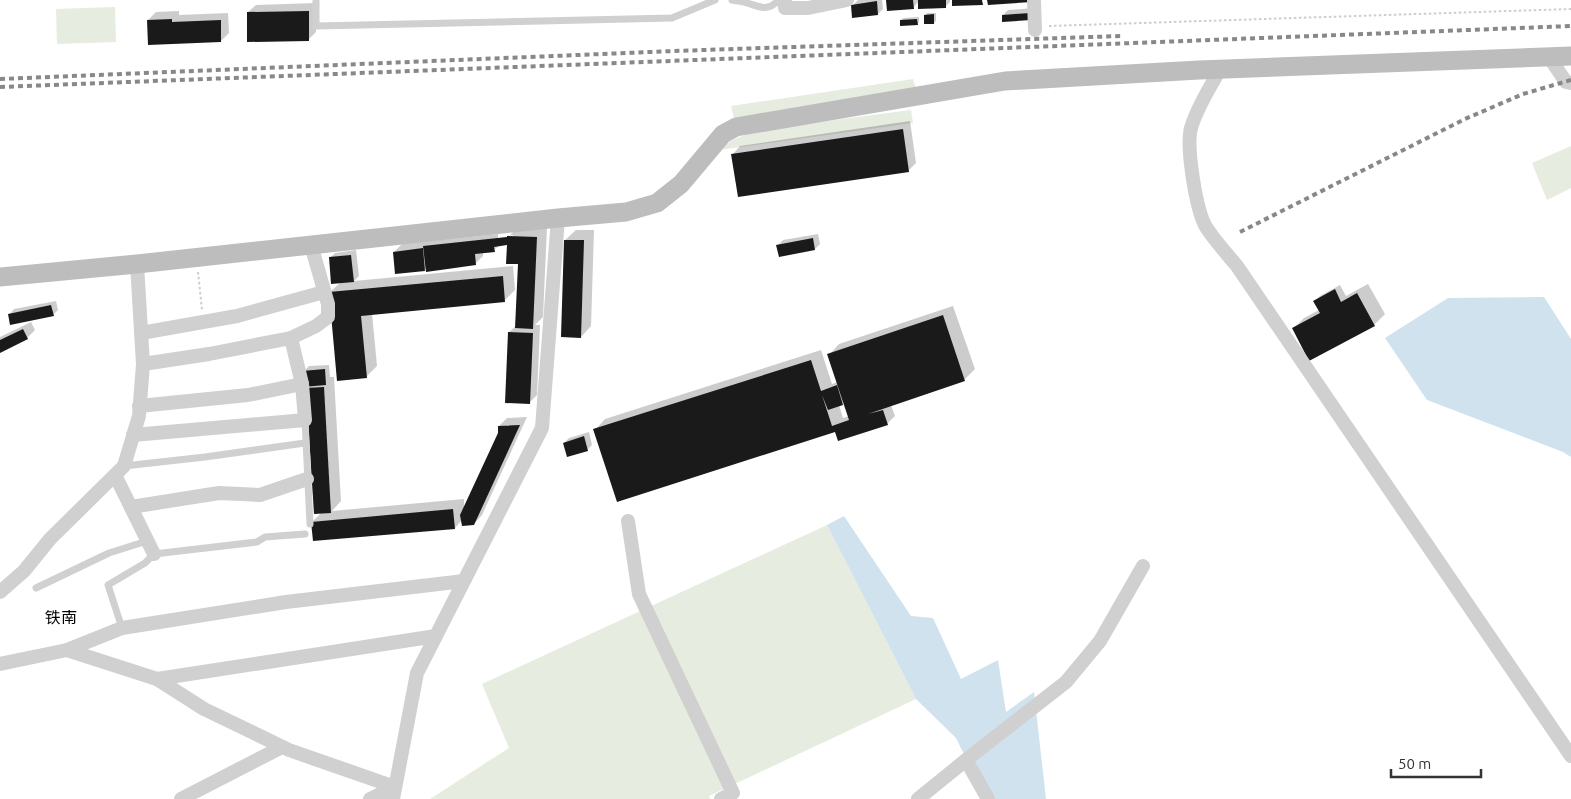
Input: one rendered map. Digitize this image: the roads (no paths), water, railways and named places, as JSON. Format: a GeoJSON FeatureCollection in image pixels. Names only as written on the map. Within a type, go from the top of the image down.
{"type":"FeatureCollection","features":[{"type":"Feature","properties":{"kind":"street"},"geometry":{"type":"LineString","coordinates":[[783,3],[808,8],[847,0]]}},
{"type":"Feature","properties":{"kind":"street"},"geometry":{"type":"LineString","coordinates":[[1034,0],[1035,28]]}},
{"type":"Feature","properties":{"kind":"street"},"geometry":{"type":"LineString","coordinates":[[0,276],[137,264],[626,212],[658,203],[681,184],[723,134],[736,127],[1005,81],[1220,69],[1571,56]]}},
{"type":"Feature","properties":{"kind":"street"},"geometry":{"type":"LineString","coordinates":[[1549,57],[1566,82],[1571,83]]}},
{"type":"Feature","properties":{"kind":"street"},"geometry":{"type":"LineString","coordinates":[[1220,69],[1198,110],[1190,130],[1190,156],[1196,197],[1205,226],[1237,266],[1571,756]]}},
{"type":"Feature","properties":{"kind":"street"},"geometry":{"type":"LineString","coordinates":[[394,793],[417,673],[542,428],[558,218]]}},
{"type":"Feature","properties":{"kind":"street"},"geometry":{"type":"LineString","coordinates":[[143,364],[209,354],[291,338],[316,326],[328,316],[328,304],[311,245]]}},
{"type":"Feature","properties":{"kind":"street"},"geometry":{"type":"LineString","coordinates":[[0,592],[24,571],[50,539],[119,471],[133,435],[140,406],[143,364],[137,264]]}},
{"type":"Feature","properties":{"kind":"street"},"geometry":{"type":"LineString","coordinates":[[141,333],[237,316],[324,292]]}},
{"type":"Feature","properties":{"kind":"street"},"geometry":{"type":"LineString","coordinates":[[133,435],[305,420],[302,384],[291,338]]}},
{"type":"Feature","properties":{"kind":"street"},"geometry":{"type":"LineString","coordinates":[[140,406],[248,395],[302,384]]}},
{"type":"Feature","properties":{"kind":"street"},"geometry":{"type":"LineString","coordinates":[[119,471],[131,507],[154,554]]}},
{"type":"Feature","properties":{"kind":"street"},"geometry":{"type":"LineString","coordinates":[[131,507],[219,493],[260,495],[307,479]]}},
{"type":"Feature","properties":{"kind":"street"},"geometry":{"type":"LineString","coordinates":[[628,521],[639,594],[733,793],[721,799]]}},
{"type":"Feature","properties":{"kind":"street"},"geometry":{"type":"LineString","coordinates":[[918,799],[1066,682],[1100,641],[1142,566]]}},
{"type":"Feature","properties":{"kind":"street"},"geometry":{"type":"LineString","coordinates":[[0,664],[67,650],[122,628],[286,602],[464,581]]}},
{"type":"Feature","properties":{"kind":"street"},"geometry":{"type":"LineString","coordinates":[[157,679],[436,636]]}},
{"type":"Feature","properties":{"kind":"street"},"geometry":{"type":"LineString","coordinates":[[67,650],[157,679],[204,709],[282,747],[394,793]]}},
{"type":"Feature","properties":{"kind":"street"},"geometry":{"type":"LineString","coordinates":[[182,799],[282,747]]}},
{"type":"Feature","properties":{"kind":"street"},"geometry":{"type":"LineString","coordinates":[[966,760],[988,799]]}},
{"type":"Feature","properties":{"kind":"street"},"geometry":{"type":"LineString","coordinates":[[370,799],[394,793]]}},
{"type":"Feature","properties":{"kind":"lane"},"geometry":{"type":"LineString","coordinates":[[316,0],[316,26],[672,18],[715,0]]}},
{"type":"Feature","properties":{"kind":"lane"},"geometry":{"type":"LineString","coordinates":[[732,0],[746,2],[761,8],[768,8],[783,3]]}},
{"type":"Feature","properties":{"kind":"lane"},"geometry":{"type":"LineString","coordinates":[[305,420],[310,524]]}},
{"type":"Feature","properties":{"kind":"lane"},"geometry":{"type":"LineString","coordinates":[[119,471],[305,443]]}},
{"type":"Feature","properties":{"kind":"lane"},"geometry":{"type":"LineString","coordinates":[[122,628],[108,585],[145,563],[154,554],[257,542],[264,537],[305,534]]}},
{"type":"Feature","properties":{"kind":"lane"},"geometry":{"type":"LineString","coordinates":[[36,588],[109,553],[147,541]]}},
{"type":"Feature","properties":{"kind":"water"},"geometry":{"type":"Polygon","coordinates":[[[1544,297],[1571,339],[1571,457],[1563,452],[1427,400],[1385,338],[1448,298],[1544,297]]]}},
{"type":"Feature","properties":{"kind":"water"},"geometry":{"type":"Polygon","coordinates":[[[844,516],[911,616],[933,618],[961,679],[998,660],[1006,712],[1034,692],[1046,799],[986,799],[956,738],[916,699],[827,525],[844,516]]]}},
{"type":"Feature","properties":{"kind":"railway"},"geometry":{"type":"LineString","coordinates":[[0,87],[1571,26]]}},
{"type":"Feature","properties":{"kind":"railway"},"geometry":{"type":"LineString","coordinates":[[0,79],[674,51],[1121,36]]}},
{"type":"Feature","properties":{"kind":"railway"},"geometry":{"type":"LineString","coordinates":[[1240,232],[1465,119],[1523,94],[1571,80]]}},
{"type":"Feature","properties":{"kind":"district","name":"铁南"},"geometry":{"type":"Point","coordinates":[61,617]}}]}
